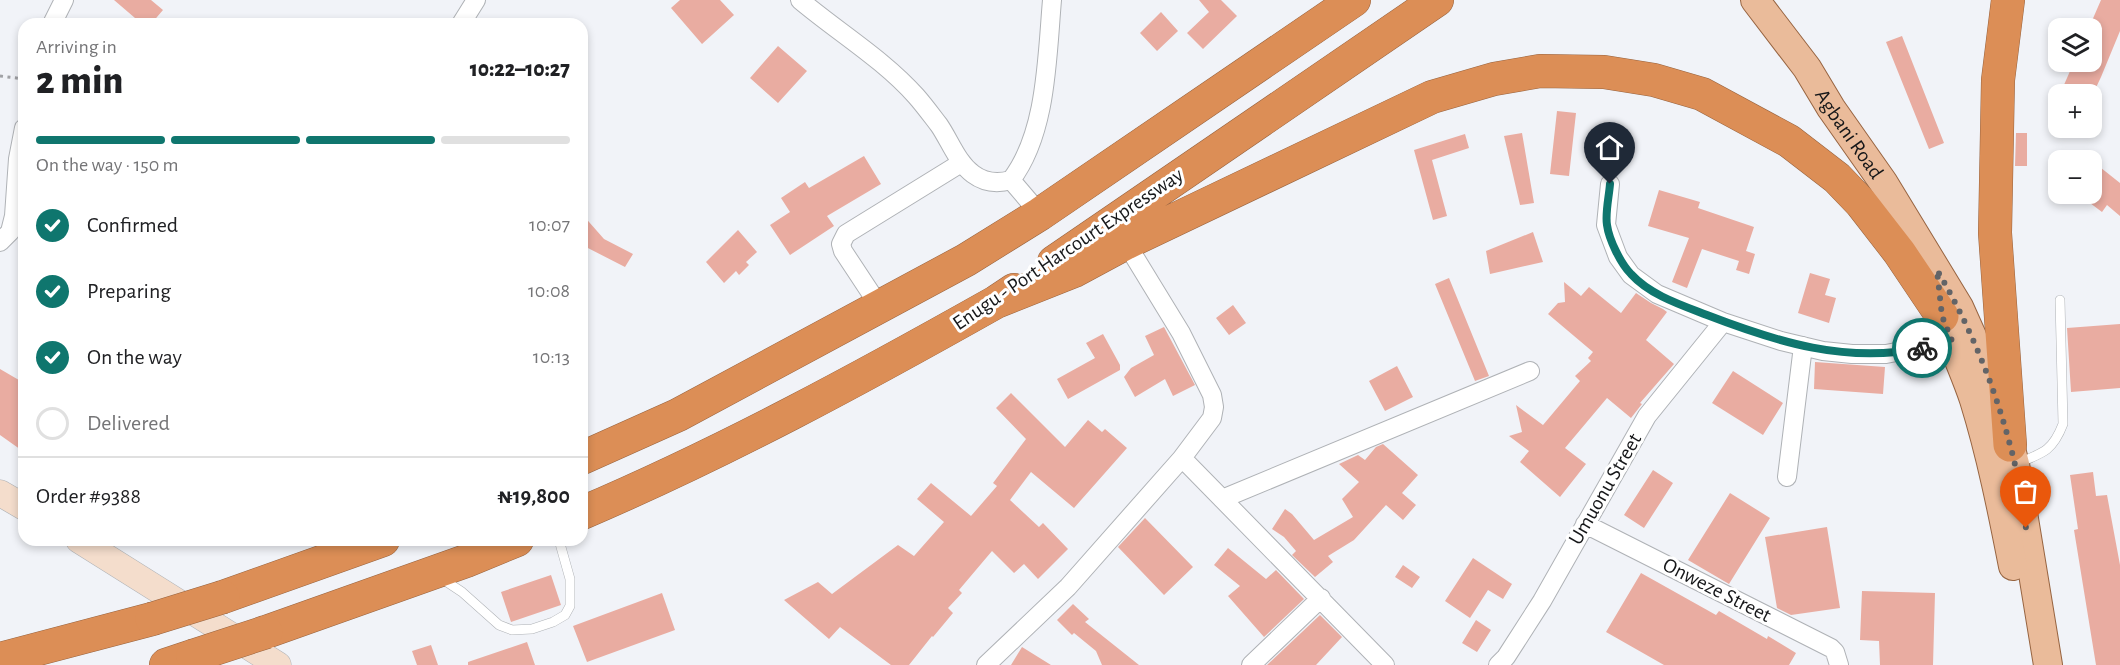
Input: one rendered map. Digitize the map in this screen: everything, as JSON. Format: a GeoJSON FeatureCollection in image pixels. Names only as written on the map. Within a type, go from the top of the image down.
{"type":"FeatureCollection","features":[{"type":"Feature","properties":{"kind":"highway"},"geometry":{"type":"LineString","coordinates":[[588,455],[678,415],[966,260],[1040,214],[1354,0]]}},
{"type":"Feature","properties":{"kind":"highway","name":"Enugu - Port Harcourt Expressway"},"geometry":{"type":"LineString","coordinates":[[588,511],[619,498],[824,398],[996,302],[1437,0]]}},
{"type":"Feature","properties":{"kind":"highway"},"geometry":{"type":"LineString","coordinates":[[2006,458],[1995,233],[1998,80],[2008,0]]}},
{"type":"Feature","properties":{"kind":"highway"},"geometry":{"type":"LineString","coordinates":[[996,302],[1074,271],[1126,243],[1432,97],[1494,79],[1540,71],[1604,72],[1654,80],[1702,94],[1789,141],[1813,158],[1837,178],[1861,203],[1899,252],[1947,328]]}},
{"type":"Feature","properties":{"kind":"highway"},"geometry":{"type":"LineString","coordinates":[[0,659],[152,619],[223,597],[366,546]]}},
{"type":"Feature","properties":{"kind":"highway"},"geometry":{"type":"LineString","coordinates":[[179,660],[266,632],[502,546]]}},
{"type":"Feature","properties":{"kind":"main road","name":"Agbani Road"},"geometry":{"type":"LineString","coordinates":[[1755,0],[1807,68],[1831,108],[1883,182],[1959,307],[1972,336],[2006,458],[2048,665]]}},
{"type":"Feature","properties":{"kind":"main road","name":"Agbani Road"},"geometry":{"type":"LineString","coordinates":[[1937,270],[1947,328],[1973,397],[2006,458],[2031,665]]}},
{"type":"Feature","properties":{"kind":"street"},"geometry":{"type":"LineString","coordinates":[[55,18],[64,0]]}},
{"type":"Feature","properties":{"kind":"street"},"geometry":{"type":"LineString","coordinates":[[465,18],[476,0]]}},
{"type":"Feature","properties":{"kind":"street"},"geometry":{"type":"LineString","coordinates":[[800,0],[885,66],[904,84],[939,126],[961,163],[970,172],[992,183],[1011,180]]}},
{"type":"Feature","properties":{"kind":"street"},"geometry":{"type":"LineString","coordinates":[[1011,180],[1029,149],[1037,119],[1052,0]]}},
{"type":"Feature","properties":{"kind":"street"},"geometry":{"type":"LineString","coordinates":[[880,307],[843,251],[843,239],[855,228],[961,163]]}},
{"type":"Feature","properties":{"kind":"street"},"geometry":{"type":"LineString","coordinates":[[1011,180],[1040,214]]}},
{"type":"Feature","properties":{"kind":"street"},"geometry":{"type":"LineString","coordinates":[[1610,184],[1606,225],[1618,257],[1631,275],[1657,294],[1723,322],[1781,341],[1822,351],[1886,354],[1947,328]]}},
{"type":"Feature","properties":{"kind":"street"},"geometry":{"type":"LineString","coordinates":[[0,242],[10,232],[18,210]]}},
{"type":"Feature","properties":{"kind":"street"},"geometry":{"type":"LineString","coordinates":[[986,665],[1068,587],[1182,458],[1212,418],[1214,407],[1212,395],[1181,333],[1126,243]]}},
{"type":"Feature","properties":{"kind":"street","name":"Umuonu Street"},"geometry":{"type":"LineString","coordinates":[[1504,662],[1542,601],[1647,416],[1723,322]]}},
{"type":"Feature","properties":{"kind":"street"},"geometry":{"type":"LineString","coordinates":[[1787,477],[1803,346]]}},
{"type":"Feature","properties":{"kind":"street"},"geometry":{"type":"LineString","coordinates":[[1222,499],[1530,371]]}},
{"type":"Feature","properties":{"kind":"street"},"geometry":{"type":"LineString","coordinates":[[1182,458],[1385,665]]}},
{"type":"Feature","properties":{"kind":"street"},"geometry":{"type":"LineString","coordinates":[[0,493],[18,504]]}},
{"type":"Feature","properties":{"kind":"street","name":"Onweze Street"},"geometry":{"type":"LineString","coordinates":[[1585,524],[1830,648],[1835,652],[1839,665]]}},
{"type":"Feature","properties":{"kind":"street"},"geometry":{"type":"LineString","coordinates":[[89,546],[278,665]]}},
{"type":"Feature","properties":{"kind":"street"},"geometry":{"type":"LineString","coordinates":[[1251,665],[1321,598]]}},
{"type":"Feature","properties":{"kind":"lane"},"geometry":{"type":"LineString","coordinates":[[2006,458],[2045,453],[2057,440],[2063,424],[2060,300]]}},
{"type":"Feature","properties":{"kind":"lane"},"geometry":{"type":"LineString","coordinates":[[432,573],[462,592],[499,625],[513,630],[532,629],[565,615],[570,606],[570,579],[561,546]]}},
{"type":"Feature","properties":{"kind":"path"},"geometry":{"type":"LineString","coordinates":[[0,76],[18,78]]}},
{"type":"Feature","properties":{"kind":"building"},"geometry":{"type":"Polygon","coordinates":[[[114,0],[151,0],[163,10],[156,18],[135,18],[114,0]]]}},
{"type":"Feature","properties":{"kind":"building"},"geometry":{"type":"Polygon","coordinates":[[[680,0],[720,0],[734,15],[702,44],[671,8],[680,0]]]}},
{"type":"Feature","properties":{"kind":"building"},"geometry":{"type":"Polygon","coordinates":[[[1199,0],[1221,0],[1237,16],[1203,49],[1187,33],[1209,12],[1199,0]]]}},
{"type":"Feature","properties":{"kind":"building"},"geometry":{"type":"Polygon","coordinates":[[[2101,0],[2120,0],[2120,31],[2098,84],[2064,84],[2070,72],[2102,72],[2102,18],[2093,18],[2101,0]]]}},
{"type":"Feature","properties":{"kind":"building"},"geometry":{"type":"Polygon","coordinates":[[[1161,12],[1178,31],[1157,51],[1140,33],[1161,12]]]}},
{"type":"Feature","properties":{"kind":"building"},"geometry":{"type":"Polygon","coordinates":[[[1902,36],[1944,143],[1929,149],[1886,42],[1902,36]]]}},
{"type":"Feature","properties":{"kind":"building"},"geometry":{"type":"Polygon","coordinates":[[[778,46],[807,71],[778,103],[750,78],[778,46]]]}},
{"type":"Feature","properties":{"kind":"building"},"geometry":{"type":"Polygon","coordinates":[[[1557,111],[1576,113],[1569,176],[1550,174],[1557,111]]]}},
{"type":"Feature","properties":{"kind":"building"},"geometry":{"type":"Polygon","coordinates":[[[1522,133],[1534,203],[1520,205],[1504,136],[1522,133]]]}},
{"type":"Feature","properties":{"kind":"building"},"geometry":{"type":"Polygon","coordinates":[[[2016,133],[2027,133],[2027,166],[2015,166],[2016,133]]]}},
{"type":"Feature","properties":{"kind":"building"},"geometry":{"type":"Polygon","coordinates":[[[1465,134],[1469,148],[1432,160],[1447,216],[1433,220],[1414,150],[1465,134]]]}},
{"type":"Feature","properties":{"kind":"building"},"geometry":{"type":"Polygon","coordinates":[[[864,156],[881,184],[827,216],[834,226],[790,255],[770,225],[790,212],[781,198],[805,182],[809,188],[864,156]]]}},
{"type":"Feature","properties":{"kind":"building"},"geometry":{"type":"Polygon","coordinates":[[[2102,169],[2120,183],[2120,216],[2107,205],[2102,212],[2091,204],[2102,204],[2102,169]]]}},
{"type":"Feature","properties":{"kind":"building"},"geometry":{"type":"Polygon","coordinates":[[[1659,190],[1700,202],[1698,208],[1754,227],[1746,251],[1755,254],[1749,274],[1736,270],[1739,261],[1702,249],[1687,288],[1672,282],[1689,238],[1648,226],[1659,190]]]}},
{"type":"Feature","properties":{"kind":"building"},"geometry":{"type":"Polygon","coordinates":[[[588,221],[604,239],[633,254],[625,267],[588,248],[588,221]]]}},
{"type":"Feature","properties":{"kind":"building"},"geometry":{"type":"Polygon","coordinates":[[[738,230],[757,252],[746,262],[749,265],[739,275],[736,271],[724,283],[706,262],[738,230]]]}},
{"type":"Feature","properties":{"kind":"building"},"geometry":{"type":"Polygon","coordinates":[[[1533,232],[1543,262],[1490,274],[1486,251],[1533,232]]]}},
{"type":"Feature","properties":{"kind":"building"},"geometry":{"type":"Polygon","coordinates":[[[1810,273],[1830,279],[1825,295],[1836,298],[1829,323],[1798,313],[1810,273]]]}},
{"type":"Feature","properties":{"kind":"building"},"geometry":{"type":"Polygon","coordinates":[[[1449,278],[1489,376],[1475,381],[1435,284],[1449,278]]]}},
{"type":"Feature","properties":{"kind":"building"},"geometry":{"type":"Polygon","coordinates":[[[1564,282],[1581,296],[1589,287],[1621,313],[1636,293],[1663,309],[1667,312],[1646,340],[1674,364],[1640,403],[1642,404],[1631,418],[1607,398],[1565,448],[1586,464],[1560,497],[1520,462],[1529,451],[1509,436],[1522,432],[1516,405],[1543,425],[1580,381],[1575,376],[1591,361],[1588,358],[1593,352],[1548,314],[1558,303],[1565,302],[1564,282]]]}},
{"type":"Feature","properties":{"kind":"building"},"geometry":{"type":"Polygon","coordinates":[[[1233,305],[1246,323],[1229,335],[1216,318],[1233,305]]]}},
{"type":"Feature","properties":{"kind":"building"},"geometry":{"type":"Polygon","coordinates":[[[2120,324],[2120,388],[2071,392],[2067,328],[2120,324]]]}},
{"type":"Feature","properties":{"kind":"building"},"geometry":{"type":"Polygon","coordinates":[[[1164,327],[1195,385],[1173,396],[1165,379],[1135,397],[1124,377],[1131,368],[1154,355],[1145,336],[1164,327]]]}},
{"type":"Feature","properties":{"kind":"building"},"geometry":{"type":"Polygon","coordinates":[[[1103,334],[1120,365],[1120,370],[1068,399],[1057,379],[1095,358],[1086,343],[1103,334]]]}},
{"type":"Feature","properties":{"kind":"building"},"geometry":{"type":"Polygon","coordinates":[[[1815,362],[1885,367],[1883,394],[1814,389],[1815,362]]]}},
{"type":"Feature","properties":{"kind":"building"},"geometry":{"type":"Polygon","coordinates":[[[1397,366],[1413,397],[1385,411],[1369,381],[1397,366]]]}},
{"type":"Feature","properties":{"kind":"building"},"geometry":{"type":"Polygon","coordinates":[[[0,369],[18,380],[18,448],[0,435],[0,369]]]}},
{"type":"Feature","properties":{"kind":"building"},"geometry":{"type":"Polygon","coordinates":[[[1733,371],[1783,403],[1763,435],[1712,403],[1733,371]]]}},
{"type":"Feature","properties":{"kind":"building"},"geometry":{"type":"Polygon","coordinates":[[[1011,393],[1065,447],[1088,420],[1102,432],[1105,429],[1127,448],[1074,508],[1031,472],[1010,500],[1039,527],[1043,523],[1068,549],[1038,579],[1024,564],[1014,573],[992,551],[959,590],[962,593],[948,608],[953,613],[909,665],[891,665],[840,627],[829,639],[784,600],[818,582],[832,594],[898,545],[914,556],[944,522],[917,499],[931,483],[971,516],[997,486],[993,483],[1026,439],[996,408],[1011,393]]]}},
{"type":"Feature","properties":{"kind":"building"},"geometry":{"type":"Polygon","coordinates":[[[1383,444],[1418,475],[1402,493],[1416,505],[1403,520],[1386,505],[1354,540],[1328,556],[1333,562],[1315,577],[1292,555],[1296,551],[1284,537],[1272,529],[1285,509],[1314,540],[1353,517],[1342,499],[1359,482],[1339,464],[1358,455],[1365,460],[1376,447],[1383,444]]]}},
{"type":"Feature","properties":{"kind":"building"},"geometry":{"type":"Polygon","coordinates":[[[1653,470],[1673,483],[1644,528],[1624,515],[1653,470]]]}},
{"type":"Feature","properties":{"kind":"building"},"geometry":{"type":"Polygon","coordinates":[[[2093,472],[2096,496],[2107,495],[2120,565],[2120,665],[2096,665],[2074,530],[2078,529],[2070,475],[2093,472]]]}},
{"type":"Feature","properties":{"kind":"building"},"geometry":{"type":"Polygon","coordinates":[[[1730,493],[1770,518],[1729,584],[1688,560],[1730,493]]]}},
{"type":"Feature","properties":{"kind":"building"},"geometry":{"type":"Polygon","coordinates":[[[1145,518],[1193,567],[1164,595],[1118,547],[1145,518]]]}},
{"type":"Feature","properties":{"kind":"building"},"geometry":{"type":"Polygon","coordinates":[[[1827,527],[1840,608],[1791,615],[1777,608],[1765,537],[1827,527]]]}},
{"type":"Feature","properties":{"kind":"building"},"geometry":{"type":"Polygon","coordinates":[[[1228,548],[1266,579],[1276,570],[1304,599],[1264,637],[1228,596],[1240,586],[1214,565],[1228,548]]]}},
{"type":"Feature","properties":{"kind":"building"},"geometry":{"type":"Polygon","coordinates":[[[1473,558],[1512,584],[1503,599],[1488,590],[1470,618],[1445,601],[1473,558]]]}},
{"type":"Feature","properties":{"kind":"building"},"geometry":{"type":"Polygon","coordinates":[[[1403,565],[1420,577],[1412,588],[1395,577],[1403,565]]]}},
{"type":"Feature","properties":{"kind":"building"},"geometry":{"type":"Polygon","coordinates":[[[1641,573],[1716,615],[1719,611],[1796,653],[1789,665],[1664,665],[1606,632],[1641,573]]]}},
{"type":"Feature","properties":{"kind":"building"},"geometry":{"type":"Polygon","coordinates":[[[551,575],[561,605],[511,622],[501,592],[551,575]]]}},
{"type":"Feature","properties":{"kind":"building"},"geometry":{"type":"Polygon","coordinates":[[[1862,591],[1935,593],[1933,665],[1880,665],[1879,641],[1860,640],[1862,591]]]}},
{"type":"Feature","properties":{"kind":"building"},"geometry":{"type":"Polygon","coordinates":[[[662,593],[675,630],[587,662],[573,626],[662,593]]]}},
{"type":"Feature","properties":{"kind":"building"},"geometry":{"type":"Polygon","coordinates":[[[1073,604],[1089,619],[1085,622],[1139,665],[1102,665],[1096,651],[1074,633],[1072,635],[1057,620],[1073,604]]]}},
{"type":"Feature","properties":{"kind":"building"},"geometry":{"type":"Polygon","coordinates":[[[1320,615],[1342,637],[1316,665],[1267,665],[1320,615]]]}},
{"type":"Feature","properties":{"kind":"building"},"geometry":{"type":"Polygon","coordinates":[[[1476,620],[1491,630],[1477,652],[1462,643],[1476,620]]]}},
{"type":"Feature","properties":{"kind":"building"},"geometry":{"type":"Polygon","coordinates":[[[527,642],[535,665],[468,665],[468,662],[527,642]]]}},
{"type":"Feature","properties":{"kind":"building"},"geometry":{"type":"Polygon","coordinates":[[[431,645],[438,665],[417,665],[412,651],[431,645]]]}},
{"type":"Feature","properties":{"kind":"building"},"geometry":{"type":"Polygon","coordinates":[[[1022,647],[1051,665],[1011,665],[1022,647]]]}},
{"type":"Feature","properties":{"kind":"way so far"},"geometry":{"type":"LineString","coordinates":[[1922,348],[1952,341],[1942,316],[1937,270],[1959,307],[1972,336],[2004,427],[2015,464],[2026,528]]}},
{"type":"Feature","properties":{"kind":"route"},"geometry":{"type":"LineString","coordinates":[[1610,184],[1606,225],[1618,257],[1631,275],[1657,294],[1723,322],[1781,341],[1822,351],[1886,354],[1922,348]]}}]}
